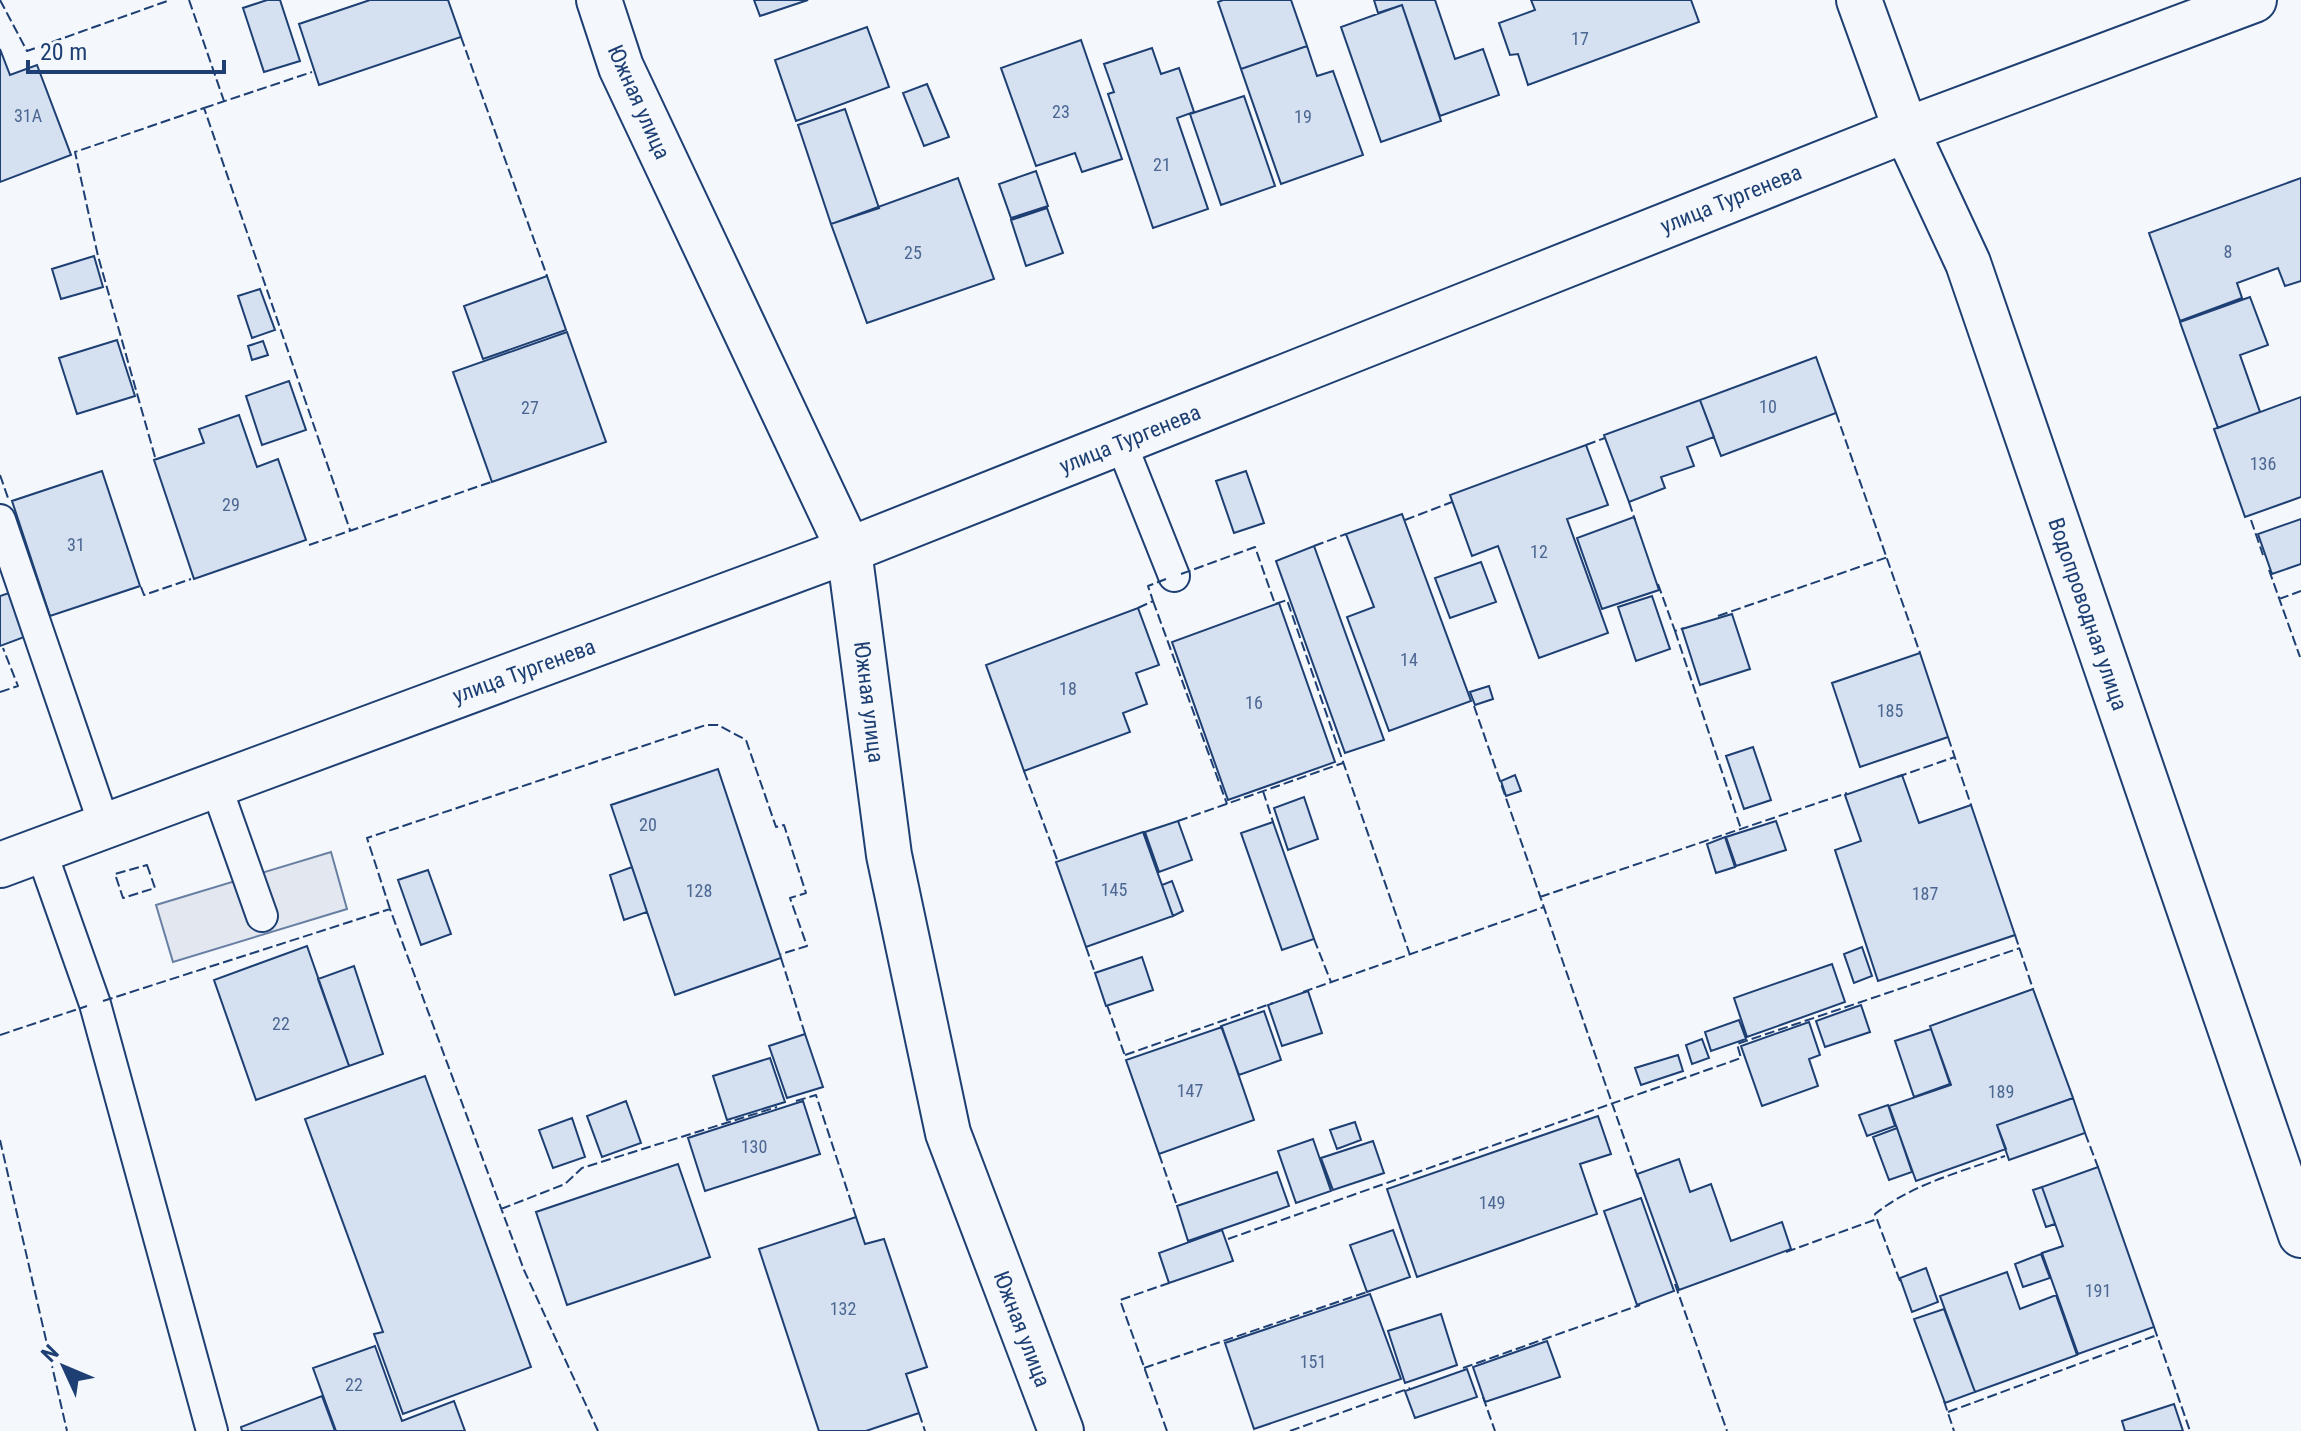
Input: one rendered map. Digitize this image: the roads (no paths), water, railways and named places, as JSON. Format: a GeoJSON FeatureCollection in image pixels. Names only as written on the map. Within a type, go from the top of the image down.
{"type":"FeatureCollection","features":[{"type":"Feature","properties":{"kind":"street","name":"Южная улица"},"geometry":{"type":"LineString","coordinates":[[599,0],[621,67],[849,550],[889,855],[948,1133],[1061,1431]]}},
{"type":"Feature","properties":{"kind":"street","name":"Водопроводная улица"},"geometry":{"type":"LineString","coordinates":[[1859,0],[1906,130],[1968,263],[2301,1235]]}},
{"type":"Feature","properties":{"kind":"street","name":"улица Тургенева"},"geometry":{"type":"LineString","coordinates":[[0,865],[849,550],[1906,130],[2254,0]]}},
{"type":"Feature","properties":{"kind":"lane"},"geometry":{"type":"LineString","coordinates":[[1121,443],[1174,576]]}},
{"type":"Feature","properties":{"kind":"lane"},"geometry":{"type":"LineString","coordinates":[[0,520],[105,827]]}},
{"type":"Feature","properties":{"kind":"lane"},"geometry":{"type":"LineString","coordinates":[[216,786],[262,916]]}},
{"type":"Feature","properties":{"kind":"lane"},"geometry":{"type":"LineString","coordinates":[[41,851],[95,1004],[212,1431]]}}]}
